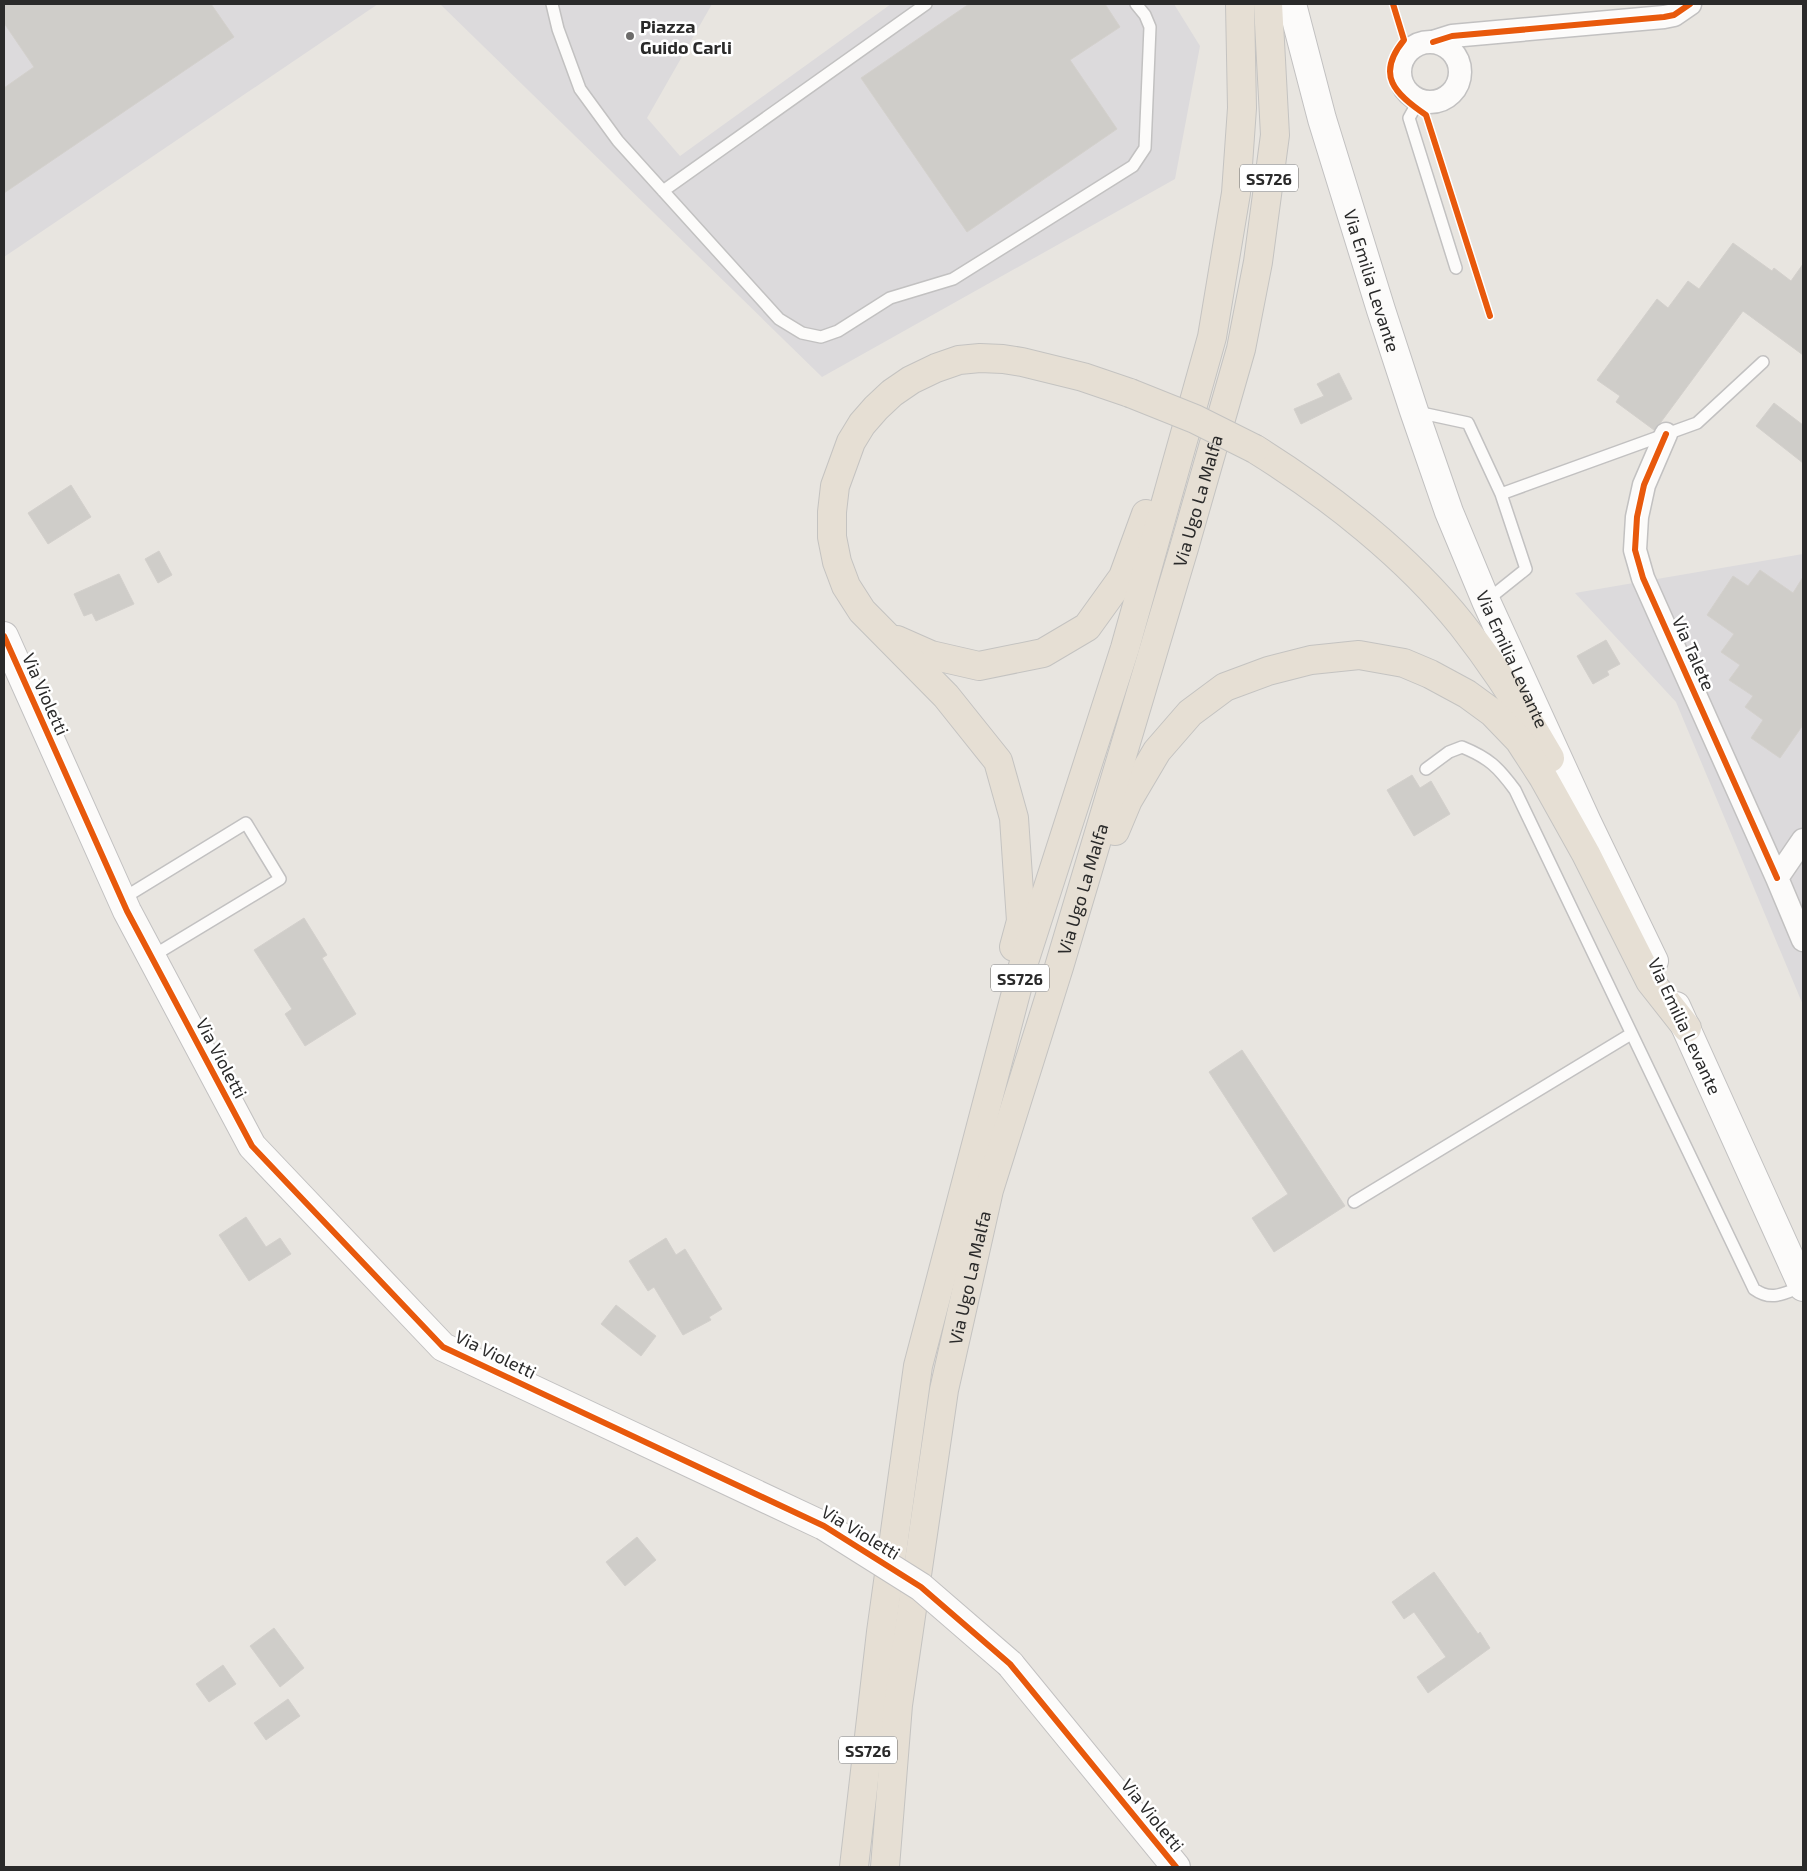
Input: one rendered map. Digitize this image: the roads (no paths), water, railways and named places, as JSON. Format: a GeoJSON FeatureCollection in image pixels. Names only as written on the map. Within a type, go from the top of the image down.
{"type":"FeatureCollection","features":[{"type":"Feature","properties":{"kind":"highway","name":"Via Ugo La Malfa"},"geometry":{"type":"LineString","coordinates":[[854,1867],[881,1632],[918,1366],[1024,962],[1126,648],[1212,337],[1236,193],[1242,108],[1240,4]]}},
{"type":"Feature","properties":{"kind":"highway","name":"Via Ugo La Malfa"},"geometry":{"type":"LineString","coordinates":[[884,1867],[898,1705],[944,1390],[989,1190],[1059,967],[1184,548],[1240,350],[1258,262],[1275,135],[1268,4]]}},
{"type":"Feature","properties":{"kind":"highway"},"geometry":{"type":"LineString","coordinates":[[880,631],[931,654],[979,666],[1043,653],[1087,627],[1123,577],[1212,337]]}},
{"type":"Feature","properties":{"kind":"highway"},"geometry":{"type":"LineString","coordinates":[[918,1366],[921,1309],[1021,921],[1014,818],[998,761],[946,696],[862,612],[846,586],[837,562],[832,538],[832,512],[835,486],[842,464],[851,442],[862,424],[876,408],[899,388],[936,368],[959,360],[980,358],[1003,359],[1042,366],[1130,393],[1195,419],[1255,449],[1323,494],[1369,532],[1437,596],[1473,639],[1525,714],[1587,822]]}},
{"type":"Feature","properties":{"kind":"highway"},"geometry":{"type":"LineString","coordinates":[[1059,967],[1079,943],[1108,851],[1128,800],[1157,751],[1190,713],[1225,687],[1268,671],[1311,660],[1359,655],[1404,663],[1430,674],[1467,694],[1486,709],[1518,740],[1543,778],[1586,854],[1650,981],[1687,1028]]}},
{"type":"Feature","properties":{"kind":"street","name":"Via Emilia Levante"},"geometry":{"type":"LineString","coordinates":[[1292,4],[1322,119],[1414,411],[1449,512],[1486,601],[1587,822],[1687,1028],[1803,1286]]}},
{"type":"Feature","properties":{"kind":"street"},"geometry":{"type":"LineString","coordinates":[[1433,42],[1450,49],[1456,56],[1460,74],[1458,84],[1453,92],[1438,102],[1428,103],[1411,95],[1404,88],[1400,79],[1402,60],[1414,46],[1452,36],[1664,17],[1674,15],[1690,4]]}},
{"type":"Feature","properties":{"kind":"street"},"geometry":{"type":"LineString","coordinates":[[1459,65],[1490,34]]}},
{"type":"Feature","properties":{"kind":"street","name":"Via Talete"},"geometry":{"type":"LineString","coordinates":[[1666,434],[1644,484],[1637,517],[1635,550],[1643,578],[1803,940]]}},
{"type":"Feature","properties":{"kind":"street","name":"Via Violetti"},"geometry":{"type":"LineString","coordinates":[[4,636],[122,899],[252,1146],[443,1346],[824,1526],[921,1587],[1010,1664],[1176,1867]]}},
{"type":"Feature","properties":{"kind":"street"},"geometry":{"type":"LineString","coordinates":[[1777,878],[1803,840]]}},
{"type":"Feature","properties":{"kind":"lane"},"geometry":{"type":"LineString","coordinates":[[552,4],[558,30],[580,89],[618,141],[779,319],[802,333],[821,337],[838,331],[890,298],[953,279],[1133,166],[1145,148],[1150,27],[1136,4]]}},
{"type":"Feature","properties":{"kind":"lane"},"geometry":{"type":"LineString","coordinates":[[663,191],[926,4]]}},
{"type":"Feature","properties":{"kind":"lane"},"geometry":{"type":"LineString","coordinates":[[1419,100],[1409,118],[1456,268]]}},
{"type":"Feature","properties":{"kind":"lane"},"geometry":{"type":"LineString","coordinates":[[1501,494],[1697,423],[1763,362]]}},
{"type":"Feature","properties":{"kind":"lane"},"geometry":{"type":"LineString","coordinates":[[1414,411],[1468,423],[1501,494],[1526,569],[1486,601]]}},
{"type":"Feature","properties":{"kind":"lane"},"geometry":{"type":"LineString","coordinates":[[1426,768],[1449,752],[1462,747],[1482,756],[1501,771],[1515,790],[1754,1289],[1760,1294],[1773,1297],[1803,1286]]}},
{"type":"Feature","properties":{"kind":"lane"},"geometry":{"type":"LineString","coordinates":[[122,899],[246,823],[280,879],[151,957]]}},
{"type":"Feature","properties":{"kind":"lane"},"geometry":{"type":"LineString","coordinates":[[1354,1202],[1631,1034]]}},
{"type":"Feature","properties":{"kind":"place","name":"Piazza Guido Carli"},"geometry":{"type":"Point","coordinates":[630,36]}}]}
